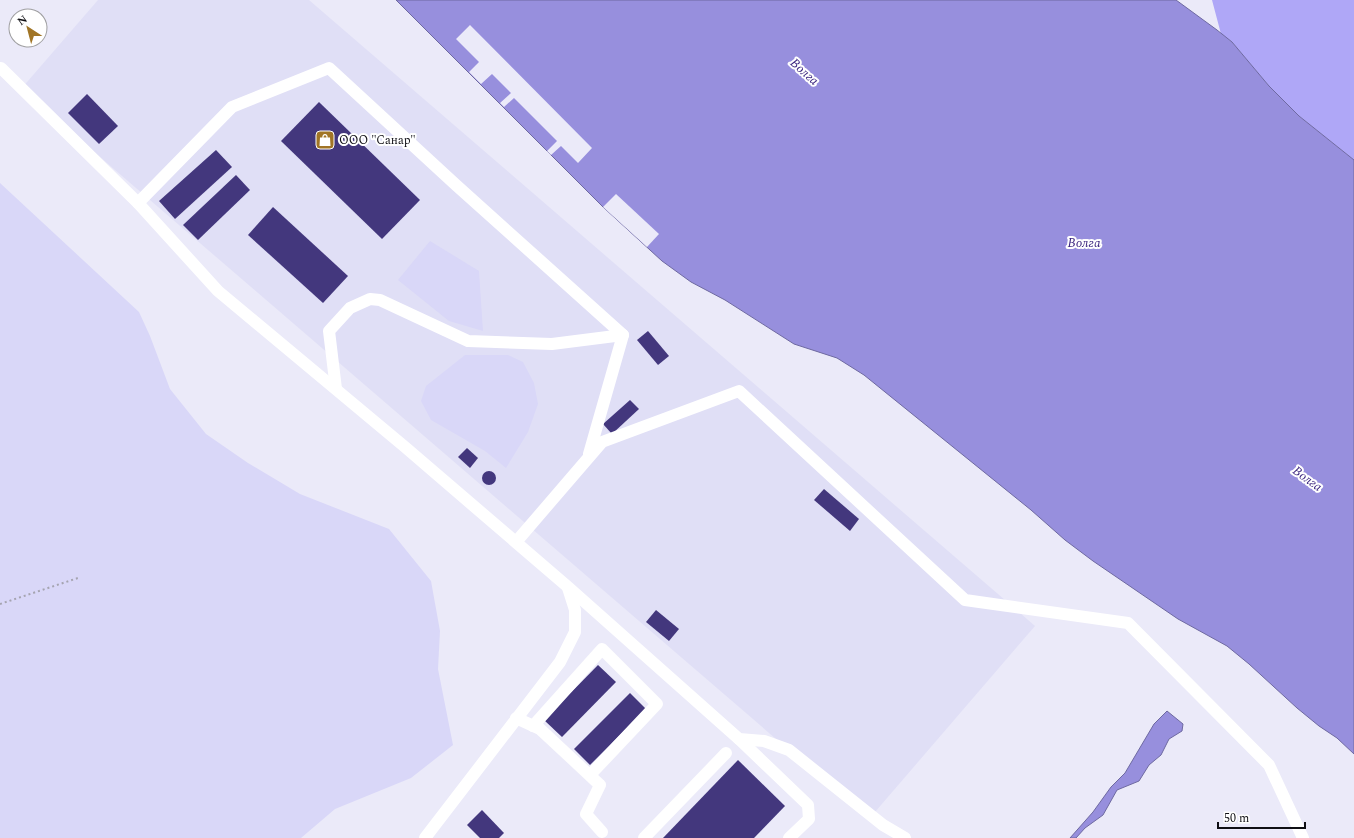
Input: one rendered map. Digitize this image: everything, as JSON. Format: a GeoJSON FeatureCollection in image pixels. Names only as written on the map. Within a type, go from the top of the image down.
{"type":"FeatureCollection","features":[{"type":"Feature","properties":{"kind":"street"},"geometry":{"type":"LineString","coordinates":[[1,68],[138,203],[218,291],[336,389],[568,587],[739,739],[808,805],[809,819],[789,838]]}},
{"type":"Feature","properties":{"kind":"street"},"geometry":{"type":"LineString","coordinates":[[138,203],[232,107],[329,68],[456,185],[623,335]]}},
{"type":"Feature","properties":{"kind":"street"},"geometry":{"type":"LineString","coordinates":[[336,389],[329,331],[350,308],[370,299],[380,300],[468,341],[552,344],[623,335]]}},
{"type":"Feature","properties":{"kind":"street"},"geometry":{"type":"LineString","coordinates":[[588,459],[623,335]]}},
{"type":"Feature","properties":{"kind":"street"},"geometry":{"type":"LineString","coordinates":[[516,542],[602,442],[739,391],[965,600],[1128,623],[1269,765],[1303,838]]}},
{"type":"Feature","properties":{"kind":"street"},"geometry":{"type":"LineString","coordinates":[[427,838],[516,718],[560,662],[575,632],[575,610],[568,587]]}},
{"type":"Feature","properties":{"kind":"street"},"geometry":{"type":"LineString","coordinates":[[533,726],[602,649],[657,704],[590,775]]}},
{"type":"Feature","properties":{"kind":"street"},"geometry":{"type":"LineString","coordinates":[[516,718],[540,729],[600,785],[586,814],[602,836]]}},
{"type":"Feature","properties":{"kind":"street"},"geometry":{"type":"LineString","coordinates":[[739,739],[764,741],[789,750],[883,825],[905,838]]}},
{"type":"Feature","properties":{"kind":"street"},"geometry":{"type":"LineString","coordinates":[[644,838],[726,753]]}},
{"type":"Feature","properties":{"kind":"path"},"geometry":{"type":"LineString","coordinates":[[0,604],[78,578]]}},
{"type":"Feature","properties":{"kind":"shaded area"},"geometry":{"type":"Polygon","coordinates":[[[98,0],[309,0],[1035,626],[869,819],[21,89],[98,0]]]}},
{"type":"Feature","properties":{"kind":"shaded area"},"geometry":{"type":"Polygon","coordinates":[[[1212,0],[1354,0],[1354,160],[1299,116],[1269,86],[1232,42],[1221,34],[1212,0]]]}},
{"type":"Feature","properties":{"kind":"shaded area"},"geometry":{"type":"Polygon","coordinates":[[[0,183],[139,312],[150,336],[170,389],[206,434],[248,463],[300,494],[389,529],[431,581],[440,631],[438,669],[453,745],[411,778],[335,809],[301,838],[0,838],[0,183]]]}},
{"type":"Feature","properties":{"kind":"shaded area"},"geometry":{"type":"Polygon","coordinates":[[[430,241],[479,271],[483,331],[449,321],[398,280],[430,241]]]}},
{"type":"Feature","properties":{"kind":"shaded area"},"geometry":{"type":"Polygon","coordinates":[[[465,355],[508,355],[523,362],[534,383],[538,404],[528,432],[506,468],[485,451],[431,420],[421,401],[426,386],[465,355]]]}},
{"type":"Feature","properties":{"kind":"water","name":"Волга"},"geometry":{"type":"Polygon","coordinates":[[[396,0],[1176,0],[1217,30],[1232,42],[1269,86],[1299,116],[1354,160],[1354,754],[1337,738],[1297,708],[1227,646],[1178,619],[1093,561],[1065,540],[1031,510],[864,375],[837,358],[794,344],[725,300],[691,282],[662,261],[603,207],[396,0]]]}},
{"type":"Feature","properties":{"kind":"water"},"geometry":{"type":"Polygon","coordinates":[[[1167,711],[1183,724],[1182,731],[1169,739],[1161,755],[1149,765],[1139,781],[1117,790],[1103,815],[1085,828],[1076,838],[1070,838],[1093,812],[1111,787],[1125,773],[1154,724],[1167,711]]]}},
{"type":"Feature","properties":{"kind":"pier"},"geometry":{"type":"Polygon","coordinates":[[[470,25],[592,148],[578,163],[561,146],[551,155],[547,151],[557,141],[514,98],[504,107],[500,103],[511,93],[492,74],[481,84],[469,72],[479,62],[456,39],[470,25]]]}},
{"type":"Feature","properties":{"kind":"pier"},"geometry":{"type":"Polygon","coordinates":[[[616,194],[659,234],[647,247],[603,207],[616,194]]]}},
{"type":"Feature","properties":{"kind":"building"},"geometry":{"type":"Polygon","coordinates":[[[87,94],[118,126],[99,144],[68,113],[87,94]]]}},
{"type":"Feature","properties":{"kind":"building"},"geometry":{"type":"Polygon","coordinates":[[[319,102],[420,200],[382,239],[281,141],[319,102]]]}},
{"type":"Feature","properties":{"kind":"building"},"geometry":{"type":"Polygon","coordinates":[[[216,150],[232,167],[175,219],[159,201],[216,150]]]}},
{"type":"Feature","properties":{"kind":"building"},"geometry":{"type":"Polygon","coordinates":[[[236,175],[250,190],[198,240],[183,225],[236,175]]]}},
{"type":"Feature","properties":{"kind":"building"},"geometry":{"type":"Polygon","coordinates":[[[273,207],[348,276],[323,303],[248,235],[273,207]]]}},
{"type":"Feature","properties":{"kind":"building"},"geometry":{"type":"Polygon","coordinates":[[[648,331],[669,356],[658,365],[637,340],[648,331]]]}},
{"type":"Feature","properties":{"kind":"building"},"geometry":{"type":"Polygon","coordinates":[[[630,400],[639,409],[612,434],[603,424],[630,400]]]}},
{"type":"Feature","properties":{"kind":"building"},"geometry":{"type":"Polygon","coordinates":[[[467,448],[478,458],[470,468],[458,457],[467,448]]]}},
{"type":"Feature","properties":{"kind":"building"},"geometry":{"type":"Polygon","coordinates":[[[489,471],[494,473],[496,478],[494,483],[489,485],[484,483],[482,478],[484,473],[489,471]]]}},
{"type":"Feature","properties":{"kind":"building"},"geometry":{"type":"Polygon","coordinates":[[[824,489],[859,519],[850,531],[814,500],[824,489]]]}},
{"type":"Feature","properties":{"kind":"building"},"geometry":{"type":"Polygon","coordinates":[[[656,610],[679,629],[669,641],[646,622],[656,610]]]}},
{"type":"Feature","properties":{"kind":"building"},"geometry":{"type":"Polygon","coordinates":[[[598,665],[616,682],[562,737],[544,720],[598,665]]]}},
{"type":"Feature","properties":{"kind":"building"},"geometry":{"type":"Polygon","coordinates":[[[630,693],[646,709],[590,765],[574,749],[630,693]]]}},
{"type":"Feature","properties":{"kind":"building"},"geometry":{"type":"Polygon","coordinates":[[[738,760],[785,806],[754,838],[663,838],[738,760]]]}},
{"type":"Feature","properties":{"kind":"building"},"geometry":{"type":"Polygon","coordinates":[[[482,810],[504,833],[499,838],[480,838],[467,825],[482,810]]]}},
{"type":"Feature","properties":{"kind":"place","name":"ООО \"Санар\""},"geometry":{"type":"Point","coordinates":[325,140]}}]}
